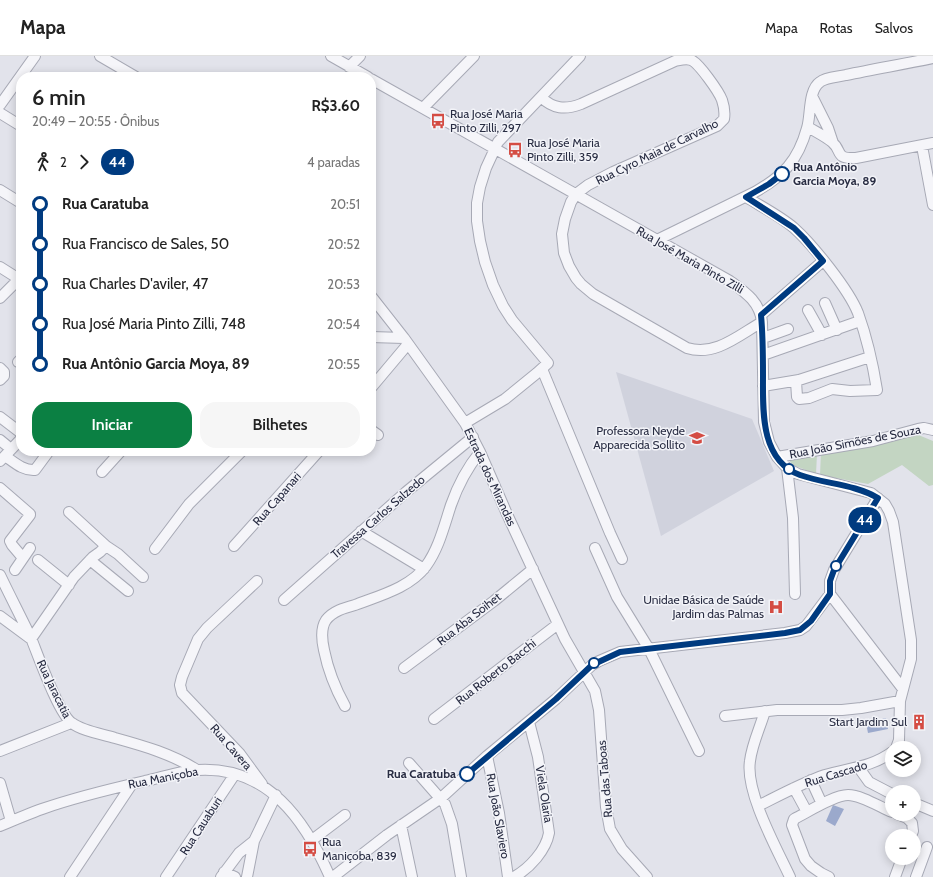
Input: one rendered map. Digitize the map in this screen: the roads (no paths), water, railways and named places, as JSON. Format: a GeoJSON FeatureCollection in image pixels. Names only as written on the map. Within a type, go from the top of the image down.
{"type":"FeatureCollection","features":[{"type":"Feature","properties":{"kind":"street"},"geometry":{"type":"LineString","coordinates":[[24,72],[35,56]]}},
{"type":"Feature","properties":{"kind":"street"},"geometry":{"type":"LineString","coordinates":[[100,56],[127,72]]}},
{"type":"Feature","properties":{"kind":"street"},"geometry":{"type":"LineString","coordinates":[[331,56],[358,72]]}},
{"type":"Feature","properties":{"kind":"street"},"geometry":{"type":"LineString","coordinates":[[349,67],[360,56]]}},
{"type":"Feature","properties":{"kind":"street"},"geometry":{"type":"LineString","coordinates":[[424,108],[474,56]]}},
{"type":"Feature","properties":{"kind":"street"},"geometry":{"type":"LineString","coordinates":[[465,423],[505,399],[542,369],[548,362],[512,320],[503,306],[485,262],[477,221],[477,203],[480,187],[494,148],[502,136],[580,56]]}},
{"type":"Feature","properties":{"kind":"street"},"geometry":{"type":"LineString","coordinates":[[657,240],[746,197],[769,184],[782,173],[793,160],[802,144],[808,127],[812,96],[819,82],[933,58]]}},
{"type":"Feature","properties":{"kind":"street","name":"Rua Cyro Maia de Carvalho"},"geometry":{"type":"LineString","coordinates":[[541,97],[546,102],[558,108],[570,108],[675,61],[686,59],[693,61],[700,68],[717,90],[722,100],[724,119],[716,126],[597,180],[576,194]]}},
{"type":"Feature","properties":{"kind":"street","name":"Rua José Maria Pinto Zilli"},"geometry":{"type":"LineString","coordinates":[[376,82],[730,281],[748,294],[756,305],[761,319],[763,338],[764,422],[769,442],[777,457],[787,468],[798,474],[863,491],[878,498],[885,504],[889,511],[893,522],[911,640],[911,659],[900,701]]}},
{"type":"Feature","properties":{"kind":"street"},"geometry":{"type":"LineString","coordinates":[[0,105],[16,83]]}},
{"type":"Feature","properties":{"kind":"street"},"geometry":{"type":"LineString","coordinates":[[812,96],[828,128],[833,143],[839,154],[845,158],[933,144]]}},
{"type":"Feature","properties":{"kind":"street"},"geometry":{"type":"LineString","coordinates":[[0,113],[16,123]]}},
{"type":"Feature","properties":{"kind":"street"},"geometry":{"type":"LineString","coordinates":[[808,127],[833,143]]}},
{"type":"Feature","properties":{"kind":"street"},"geometry":{"type":"LineString","coordinates":[[922,146],[933,205]]}},
{"type":"Feature","properties":{"kind":"street"},"geometry":{"type":"LineString","coordinates":[[0,190],[16,200]]}},
{"type":"Feature","properties":{"kind":"street"},"geometry":{"type":"LineString","coordinates":[[576,194],[571,202],[562,234],[564,253],[576,278],[593,294],[687,348],[696,351],[709,350],[723,345],[761,319],[823,261]]}},
{"type":"Feature","properties":{"kind":"street"},"geometry":{"type":"LineString","coordinates":[[746,197],[794,228],[823,261],[853,303],[860,321],[870,357],[876,391],[832,389],[809,398],[799,399],[797,397],[796,381]]}},
{"type":"Feature","properties":{"kind":"street"},"geometry":{"type":"LineString","coordinates":[[0,268],[16,276]]}},
{"type":"Feature","properties":{"kind":"street"},"geometry":{"type":"LineString","coordinates":[[0,298],[16,282]]}},
{"type":"Feature","properties":{"kind":"street","name":"Estrada dos Mirandas"},"geometry":{"type":"LineString","coordinates":[[376,302],[406,341],[465,423],[473,437],[558,624],[584,672]]}},
{"type":"Feature","properties":{"kind":"street"},"geometry":{"type":"LineString","coordinates":[[825,303],[836,330]]}},
{"type":"Feature","properties":{"kind":"street"},"geometry":{"type":"LineString","coordinates":[[808,310],[822,335]]}},
{"type":"Feature","properties":{"kind":"street"},"geometry":{"type":"LineString","coordinates":[[763,355],[860,321]]}},
{"type":"Feature","properties":{"kind":"street"},"geometry":{"type":"LineString","coordinates":[[763,338],[788,329]]}},
{"type":"Feature","properties":{"kind":"street"},"geometry":{"type":"LineString","coordinates":[[376,338],[406,341]]}},
{"type":"Feature","properties":{"kind":"street"},"geometry":{"type":"LineString","coordinates":[[376,381],[406,341]]}},
{"type":"Feature","properties":{"kind":"street"},"geometry":{"type":"LineString","coordinates":[[763,386],[796,381],[870,357]]}},
{"type":"Feature","properties":{"kind":"street"},"geometry":{"type":"LineString","coordinates":[[0,368],[4,372],[4,376],[0,380]]}},
{"type":"Feature","properties":{"kind":"street"},"geometry":{"type":"LineString","coordinates":[[542,369],[622,559]]}},
{"type":"Feature","properties":{"kind":"street"},"geometry":{"type":"LineString","coordinates":[[0,418],[16,429]]}},
{"type":"Feature","properties":{"kind":"street","name":"Rua João Simões de Souza"},"geometry":{"type":"LineString","coordinates":[[777,457],[873,441],[918,429],[924,428],[933,430]]}},
{"type":"Feature","properties":{"kind":"street","name":"Travessa Carlos Salzedo"},"geometry":{"type":"LineString","coordinates":[[284,600],[406,492],[473,437]]}},
{"type":"Feature","properties":{"kind":"street"},"geometry":{"type":"LineString","coordinates":[[0,440],[6,455],[23,469],[35,470],[45,456]]}},
{"type":"Feature","properties":{"kind":"street"},"geometry":{"type":"LineString","coordinates":[[6,455],[16,444]]}},
{"type":"Feature","properties":{"kind":"street"},"geometry":{"type":"LineString","coordinates":[[345,706],[333,683],[325,656],[322,634],[325,621],[337,611],[405,584],[412,580],[424,568],[436,548],[465,473],[471,462],[480,452]]}},
{"type":"Feature","properties":{"kind":"street"},"geometry":{"type":"LineString","coordinates":[[102,472],[116,456]]}},
{"type":"Feature","properties":{"kind":"street"},"geometry":{"type":"LineString","coordinates":[[155,549],[189,504],[237,456]]}},
{"type":"Feature","properties":{"kind":"street","name":"Rua Capanari"},"geometry":{"type":"LineString","coordinates":[[234,546],[315,456]]}},
{"type":"Feature","properties":{"kind":"street"},"geometry":{"type":"LineString","coordinates":[[787,468],[793,518],[795,594]]}},
{"type":"Feature","properties":{"kind":"street"},"geometry":{"type":"LineString","coordinates":[[0,488],[30,514],[10,541],[23,558]]}},
{"type":"Feature","properties":{"kind":"street"},"geometry":{"type":"LineString","coordinates":[[331,877],[401,825],[441,798],[487,756],[573,684],[592,665],[620,652],[800,630],[811,621],[830,594],[830,581],[834,570],[878,498]]}},
{"type":"Feature","properties":{"kind":"street"},"geometry":{"type":"LineString","coordinates":[[69,512],[143,577]]}},
{"type":"Feature","properties":{"kind":"street"},"geometry":{"type":"LineString","coordinates":[[361,531],[424,568]]}},
{"type":"Feature","properties":{"kind":"street"},"geometry":{"type":"LineString","coordinates":[[0,616],[31,639],[78,573],[106,546]]}},
{"type":"Feature","properties":{"kind":"street"},"geometry":{"type":"LineString","coordinates":[[15,570],[30,548]]}},
{"type":"Feature","properties":{"kind":"street"},"geometry":{"type":"LineString","coordinates":[[595,548],[617,597],[649,649],[699,751]]}},
{"type":"Feature","properties":{"kind":"street"},"geometry":{"type":"LineString","coordinates":[[38,560],[69,585]]}},
{"type":"Feature","properties":{"kind":"street"},"geometry":{"type":"LineString","coordinates":[[90,560],[128,591]]}},
{"type":"Feature","properties":{"kind":"street","name":"Rua Aba Soihet"},"geometry":{"type":"LineString","coordinates":[[404,668],[533,569]]}},
{"type":"Feature","properties":{"kind":"street","name":"Rua Jaracatia"},"geometry":{"type":"LineString","coordinates":[[0,575],[31,639],[55,695],[71,723],[100,734],[166,754],[185,762],[197,770]]}},
{"type":"Feature","properties":{"kind":"street","name":"Rua Cavera"},"geometry":{"type":"LineString","coordinates":[[257,581],[202,634],[194,646],[180,685],[182,693],[240,754],[263,785]]}},
{"type":"Feature","properties":{"kind":"street"},"geometry":{"type":"LineString","coordinates":[[830,594],[903,689]]}},
{"type":"Feature","properties":{"kind":"street","name":"Rua Roberto Bacchi"},"geometry":{"type":"LineString","coordinates":[[434,719],[558,624]]}},
{"type":"Feature","properties":{"kind":"street","name":"Rua das Taboas"},"geometry":{"type":"LineString","coordinates":[[584,672],[593,686],[598,700],[605,800],[610,829],[622,849],[647,877]]}},
{"type":"Feature","properties":{"kind":"street"},"geometry":{"type":"LineString","coordinates":[[725,716],[765,711],[842,710],[900,701],[899,741]]}},
{"type":"Feature","properties":{"kind":"street"},"geometry":{"type":"LineString","coordinates":[[765,711],[750,761],[750,779],[758,806],[790,877]]}},
{"type":"Feature","properties":{"kind":"street","name":"Viela Olaria"},"geometry":{"type":"LineString","coordinates":[[514,877],[533,861],[548,840],[549,833],[539,765],[529,722]]}},
{"type":"Feature","properties":{"kind":"street"},"geometry":{"type":"LineString","coordinates":[[0,751],[71,723]]}},
{"type":"Feature","properties":{"kind":"street","name":"Rua João Slaviero"},"geometry":{"type":"LineString","coordinates":[[487,756],[499,813],[508,877]]}},
{"type":"Feature","properties":{"kind":"street","name":"Rua Cascado"},"geometry":{"type":"LineString","coordinates":[[758,806],[811,780],[834,773],[859,768],[885,757]]}},
{"type":"Feature","properties":{"kind":"street"},"geometry":{"type":"LineString","coordinates":[[409,763],[445,804],[452,824],[461,877]]}},
{"type":"Feature","properties":{"kind":"street"},"geometry":{"type":"LineString","coordinates":[[859,768],[869,782],[885,791]]}},
{"type":"Feature","properties":{"kind":"street","name":"Rua Maniçoba"},"geometry":{"type":"LineString","coordinates":[[0,826],[42,809],[132,784],[197,770],[223,771],[263,785],[276,795],[312,840],[331,877]]}},
{"type":"Feature","properties":{"kind":"street","name":"Rua Cauaburi"},"geometry":{"type":"LineString","coordinates":[[166,877],[235,774]]}},
{"type":"Feature","properties":{"kind":"street"},"geometry":{"type":"LineString","coordinates":[[811,780],[822,804]]}},
{"type":"Feature","properties":{"kind":"street"},"geometry":{"type":"LineString","coordinates":[[0,783],[12,821]]}},
{"type":"Feature","properties":{"kind":"street"},"geometry":{"type":"LineString","coordinates":[[70,877],[132,784]]}},
{"type":"Feature","properties":{"kind":"street"},"geometry":{"type":"LineString","coordinates":[[794,788],[807,812]]}},
{"type":"Feature","properties":{"kind":"street"},"geometry":{"type":"LineString","coordinates":[[248,877],[254,841],[276,795]]}},
{"type":"Feature","properties":{"kind":"street"},"geometry":{"type":"LineString","coordinates":[[829,877],[821,874],[811,866],[806,859],[792,825],[794,819],[822,804],[841,796],[849,795],[885,809]]}},
{"type":"Feature","properties":{"kind":"street"},"geometry":{"type":"LineString","coordinates":[[921,806],[933,810]]}},
{"type":"Feature","properties":{"kind":"street"},"geometry":{"type":"LineString","coordinates":[[312,840],[345,815]]}},
{"type":"Feature","properties":{"kind":"street"},"geometry":{"type":"LineString","coordinates":[[401,825],[412,877]]}},
{"type":"Feature","properties":{"kind":"street"},"geometry":{"type":"LineString","coordinates":[[235,877],[222,875],[239,853],[254,841]]}},
{"type":"Feature","properties":{"kind":"street"},"geometry":{"type":"LineString","coordinates":[[916,877],[927,847]]}},
{"type":"Feature","properties":{"kind":"street"},"geometry":{"type":"LineString","coordinates":[[895,877],[899,865]]}},
{"type":"Feature","properties":{"kind":"water"},"geometry":{"type":"Polygon","coordinates":[[[886,718],[888,729],[868,733],[866,723],[886,718]]]}},
{"type":"Feature","properties":{"kind":"water"},"geometry":{"type":"Polygon","coordinates":[[[833,805],[844,809],[835,826],[826,821],[833,805]]]}},
{"type":"Feature","properties":{"kind":"place","name":"Rua José Maria Pinto Zilli, 297"},"geometry":{"type":"Point","coordinates":[438,121]}},
{"type":"Feature","properties":{"kind":"place","name":"Rua José Maria Pinto Zilli, 359"},"geometry":{"type":"Point","coordinates":[515,150]}},
{"type":"Feature","properties":{"kind":"place","name":"Rua Antônio Garcia Moya, 89"},"geometry":{"type":"Point","coordinates":[782,174]}},
{"type":"Feature","properties":{"kind":"place","name":"Professora Neyde Apparecida Sollito"},"geometry":{"type":"Point","coordinates":[697,438]}},
{"type":"Feature","properties":{"kind":"place","name":"Unidae Básica de Saúde Jardim das Palmas"},"geometry":{"type":"Point","coordinates":[776,607]}},
{"type":"Feature","properties":{"kind":"place","name":"Start Jardim Sul"},"geometry":{"type":"Point","coordinates":[919,722]}},
{"type":"Feature","properties":{"kind":"place","name":"Rua Caratuba"},"geometry":{"type":"Point","coordinates":[467,774]}},
{"type":"Feature","properties":{"kind":"place","name":"Rua Maniçoba, 839"},"geometry":{"type":"Point","coordinates":[310,849]}}]}
